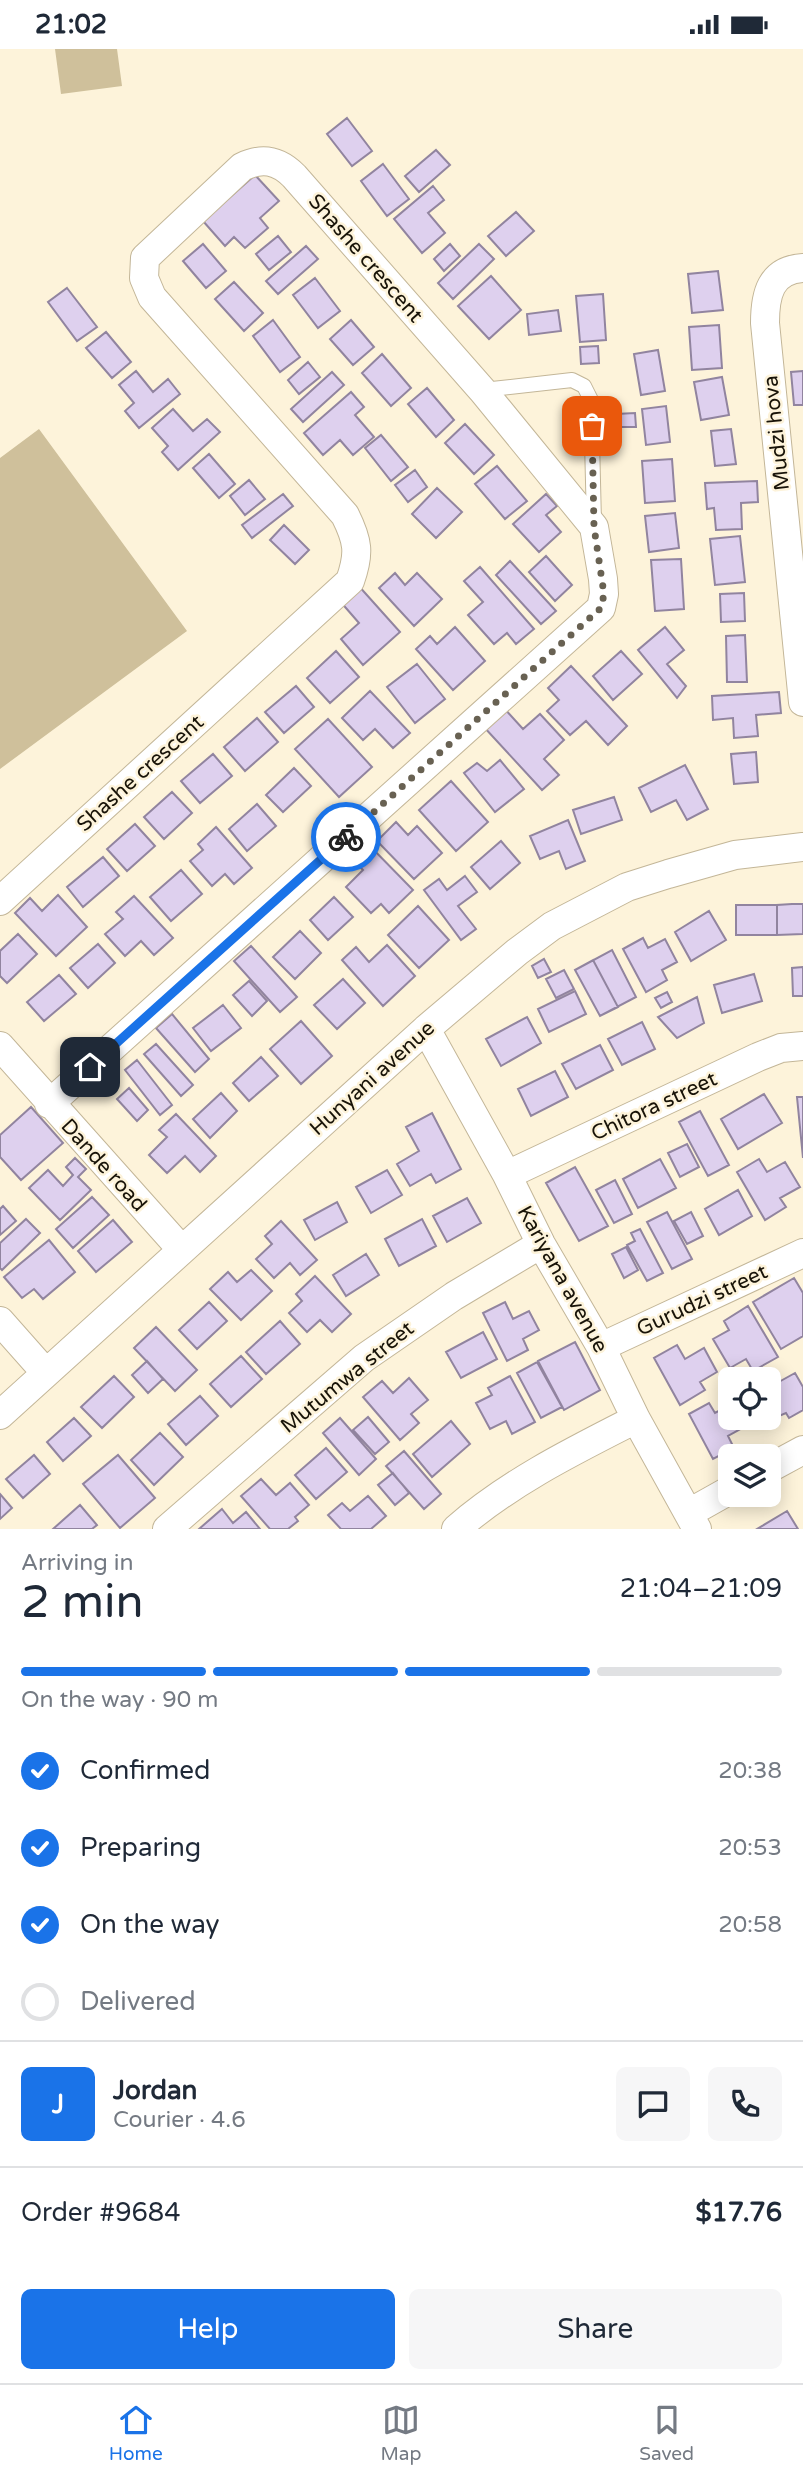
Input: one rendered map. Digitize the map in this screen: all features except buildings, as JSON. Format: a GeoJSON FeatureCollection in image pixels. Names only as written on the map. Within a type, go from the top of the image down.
{"type":"FeatureCollection","features":[{"type":"Feature","properties":{"kind":"street","name":"Shashe crescent"},"geometry":{"type":"LineString","coordinates":[[0,901],[350,582],[357,557],[356,541],[345,515],[152,297],[144,278],[145,258],[242,167],[261,160],[274,162],[294,176],[482,390],[594,527],[603,579],[601,608],[49,1104]]}},
{"type":"Feature","properties":{"kind":"street","name":"Mudzi hova"},"geometry":{"type":"LineString","coordinates":[[803,268],[790,269],[772,284],[768,293],[765,323],[803,702]]}},
{"type":"Feature","properties":{"kind":"street","name":"Hunyani avenue"},"geometry":{"type":"LineString","coordinates":[[0,1415],[426,1029],[552,926],[627,887],[734,855],[803,846]]}},
{"type":"Feature","properties":{"kind":"street","name":"Kariyana avenue"},"geometry":{"type":"LineString","coordinates":[[426,1029],[508,1175],[541,1244],[601,1347],[636,1419],[693,1521]]}},
{"type":"Feature","properties":{"kind":"street","name":"Dande road"},"geometry":{"type":"LineString","coordinates":[[0,1046],[182,1250]]}},
{"type":"Feature","properties":{"kind":"street","name":"Chitora street"},"geometry":{"type":"LineString","coordinates":[[508,1175],[758,1057],[781,1048],[803,1046]]}},
{"type":"Feature","properties":{"kind":"street","name":"Mutumwa street"},"geometry":{"type":"LineString","coordinates":[[167,1529],[364,1358],[444,1302],[541,1244]]}},
{"type":"Feature","properties":{"kind":"street","name":"Gurudzi street"},"geometry":{"type":"LineString","coordinates":[[601,1347],[803,1253]]}},
{"type":"Feature","properties":{"kind":"street"},"geometry":{"type":"LineString","coordinates":[[0,1321],[46,1374]]}},
{"type":"Feature","properties":{"kind":"street"},"geometry":{"type":"LineString","coordinates":[[456,1529],[521,1480],[636,1419]]}},
{"type":"Feature","properties":{"kind":"street"},"geometry":{"type":"LineString","coordinates":[[781,1462],[803,1450]]}},
{"type":"Feature","properties":{"kind":"street"},"geometry":{"type":"LineString","coordinates":[[693,1521],[718,1500]]}},
{"type":"Feature","properties":{"kind":"lane"},"geometry":{"type":"LineString","coordinates":[[482,390],[572,380],[584,386],[591,400],[594,527]]}},
{"type":"Feature","properties":{"kind":"shaded area"},"geometry":{"type":"Polygon","coordinates":[[[55,49],[117,49],[122,86],[61,94],[55,49]]]}},
{"type":"Feature","properties":{"kind":"shaded area"},"geometry":{"type":"Polygon","coordinates":[[[39,429],[187,631],[0,769],[0,458],[39,429]]]}},
{"type":"Feature","properties":{"kind":"way so far"},"geometry":{"type":"LineString","coordinates":[[346,837],[601,608],[604,594],[594,527],[592,426]]}},
{"type":"Feature","properties":{"kind":"route"},"geometry":{"type":"LineString","coordinates":[[90,1067],[346,837]]}}]}
